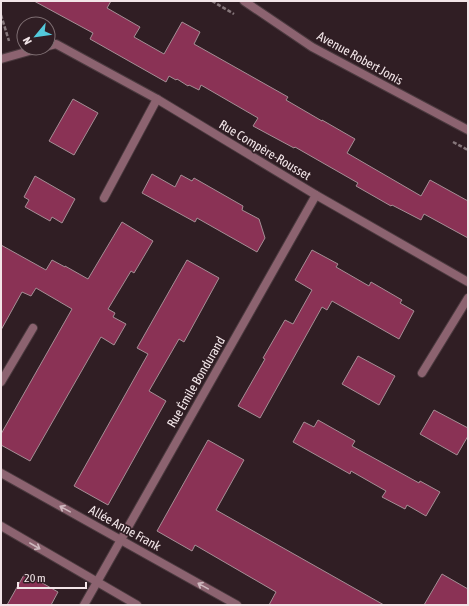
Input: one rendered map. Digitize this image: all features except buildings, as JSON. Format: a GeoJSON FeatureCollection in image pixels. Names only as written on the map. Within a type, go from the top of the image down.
{"type":"FeatureCollection","features":[{"type":"Feature","properties":{"kind":"street","name":"Avenue Robert Jonis"},"geometry":{"type":"LineString","coordinates":[[244,1],[312,47],[468,130]]}},
{"type":"Feature","properties":{"kind":"street","name":"Rue Compère-Rousset"},"geometry":{"type":"LineString","coordinates":[[56,44],[157,99],[316,195],[468,282]]}},
{"type":"Feature","properties":{"kind":"street"},"geometry":{"type":"LineString","coordinates":[[1,59],[14,55]]}},
{"type":"Feature","properties":{"kind":"street"},"geometry":{"type":"LineString","coordinates":[[104,198],[157,99]]}},
{"type":"Feature","properties":{"kind":"street","name":"Rue Émile Bondurand"},"geometry":{"type":"LineString","coordinates":[[84,605],[316,195]]}},
{"type":"Feature","properties":{"kind":"street"},"geometry":{"type":"LineString","coordinates":[[422,374],[468,298]]}},
{"type":"Feature","properties":{"kind":"street"},"geometry":{"type":"LineString","coordinates":[[1,382],[33,328]]}},
{"type":"Feature","properties":{"kind":"street","name":"Allée Anne Frank"},"geometry":{"type":"LineString","coordinates":[[1,473],[237,605]]}},
{"type":"Feature","properties":{"kind":"street"},"geometry":{"type":"LineString","coordinates":[[1,526],[137,605]]}},
{"type":"Feature","properties":{"kind":"path"},"geometry":{"type":"LineString","coordinates":[[1,15],[14,55]]}}]}
